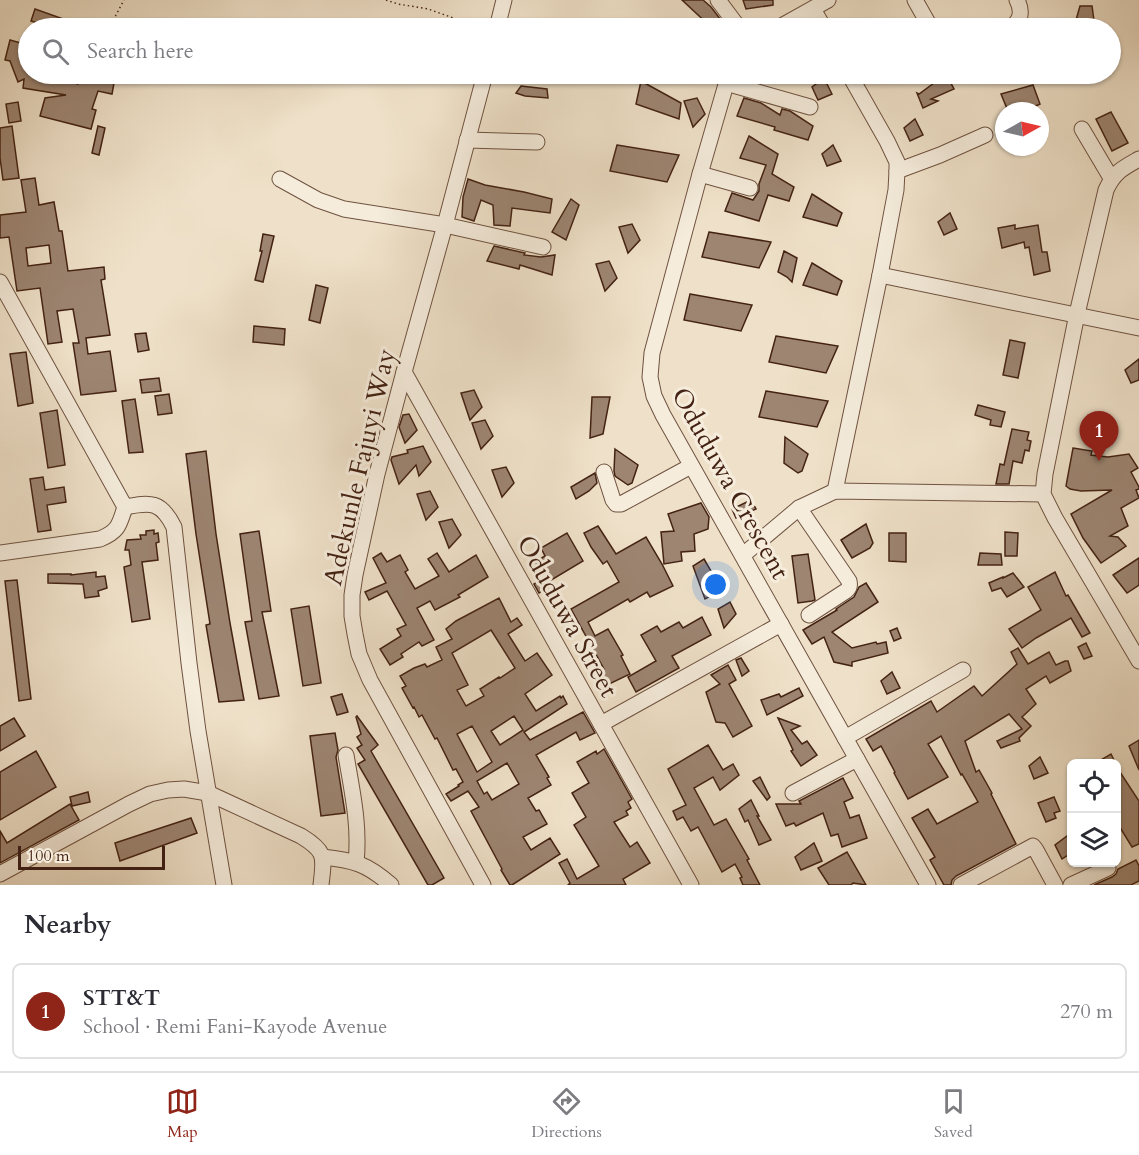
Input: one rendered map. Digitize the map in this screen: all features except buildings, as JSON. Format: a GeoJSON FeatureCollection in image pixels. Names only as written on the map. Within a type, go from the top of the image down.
{"type":"FeatureCollection","features":[{"type":"Feature","properties":{"kind":"street"},"geometry":{"type":"LineString","coordinates":[[499,18],[504,0]]}},
{"type":"Feature","properties":{"kind":"street"},"geometry":{"type":"LineString","coordinates":[[718,0],[732,18]]}},
{"type":"Feature","properties":{"kind":"street"},"geometry":{"type":"LineString","coordinates":[[796,18],[828,0]]}},
{"type":"Feature","properties":{"kind":"street"},"geometry":{"type":"LineString","coordinates":[[915,0],[925,18]]}},
{"type":"Feature","properties":{"kind":"street"},"geometry":{"type":"LineString","coordinates":[[1017,0],[1022,13],[1020,18]]}},
{"type":"Feature","properties":{"kind":"street"},"geometry":{"type":"LineString","coordinates":[[813,9],[818,18]]}},
{"type":"Feature","properties":{"kind":"street","name":"Adekunle Fajuyi Way"},"geometry":{"type":"LineString","coordinates":[[482,84],[377,474],[355,575],[352,616],[359,654],[370,680],[483,885]]}},
{"type":"Feature","properties":{"kind":"street","name":"Oduduwa Crescent"},"geometry":{"type":"LineString","coordinates":[[726,84],[652,353],[650,377],[654,396],[691,466],[928,885]]}},
{"type":"Feature","properties":{"kind":"street"},"geometry":{"type":"LineString","coordinates":[[745,84],[810,107]]}},
{"type":"Feature","properties":{"kind":"street"},"geometry":{"type":"LineString","coordinates":[[835,491],[880,275],[896,190],[897,171],[897,162],[887,141],[855,84]]}},
{"type":"Feature","properties":{"kind":"street"},"geometry":{"type":"LineString","coordinates":[[1083,129],[1111,178]]}},
{"type":"Feature","properties":{"kind":"street"},"geometry":{"type":"LineString","coordinates":[[897,171],[985,135]]}},
{"type":"Feature","properties":{"kind":"street"},"geometry":{"type":"LineString","coordinates":[[467,140],[537,142]]}},
{"type":"Feature","properties":{"kind":"street"},"geometry":{"type":"LineString","coordinates":[[1139,159],[1111,178],[1106,190],[1077,314],[1043,494],[1139,662]]}},
{"type":"Feature","properties":{"kind":"street"},"geometry":{"type":"LineString","coordinates":[[700,174],[750,188]]}},
{"type":"Feature","properties":{"kind":"street"},"geometry":{"type":"LineString","coordinates":[[280,179],[318,200],[344,209],[445,225],[543,247]]}},
{"type":"Feature","properties":{"kind":"street"},"geometry":{"type":"LineString","coordinates":[[880,275],[1139,328]]}},
{"type":"Feature","properties":{"kind":"street"},"geometry":{"type":"LineString","coordinates":[[0,282],[125,507]]}},
{"type":"Feature","properties":{"kind":"street","name":"Oduduwa Street"},"geometry":{"type":"LineString","coordinates":[[404,372],[691,885]]}},
{"type":"Feature","properties":{"kind":"street"},"geometry":{"type":"LineString","coordinates":[[604,472],[613,500],[616,504],[621,504],[691,466]]}},
{"type":"Feature","properties":{"kind":"street"},"geometry":{"type":"LineString","coordinates":[[743,555],[799,508],[835,491],[1043,494]]}},
{"type":"Feature","properties":{"kind":"street"},"geometry":{"type":"LineString","coordinates":[[125,507],[143,503],[152,504],[168,514],[174,527],[198,731],[224,885]]}},
{"type":"Feature","properties":{"kind":"street"},"geometry":{"type":"LineString","coordinates":[[0,553],[100,539],[112,534],[125,507]]}},
{"type":"Feature","properties":{"kind":"street"},"geometry":{"type":"LineString","coordinates":[[799,508],[850,584],[846,591],[809,615]]}},
{"type":"Feature","properties":{"kind":"street"},"geometry":{"type":"LineString","coordinates":[[601,724],[781,624]]}},
{"type":"Feature","properties":{"kind":"street"},"geometry":{"type":"LineString","coordinates":[[845,738],[963,669]]}},
{"type":"Feature","properties":{"kind":"street"},"geometry":{"type":"LineString","coordinates":[[346,755],[357,819],[356,862]]}},
{"type":"Feature","properties":{"kind":"street"},"geometry":{"type":"LineString","coordinates":[[793,793],[857,759]]}},
{"type":"Feature","properties":{"kind":"street"},"geometry":{"type":"LineString","coordinates":[[0,874],[150,794],[184,789],[208,792],[312,843],[320,850],[322,857],[321,885]]}},
{"type":"Feature","properties":{"kind":"street"},"geometry":{"type":"LineString","coordinates":[[961,885],[1033,846],[1055,885]]}},
{"type":"Feature","properties":{"kind":"street"},"geometry":{"type":"LineString","coordinates":[[322,857],[356,862],[376,872],[391,885]]}},
{"type":"Feature","properties":{"kind":"street"},"geometry":{"type":"LineString","coordinates":[[1071,885],[1108,868]]}},
{"type":"Feature","properties":{"kind":"path"},"geometry":{"type":"LineString","coordinates":[[114,18],[124,0]]}},
{"type":"Feature","properties":{"kind":"path"},"geometry":{"type":"LineString","coordinates":[[386,0],[428,9],[454,18]]}},
{"type":"Feature","properties":{"kind":"place","name":"STT&T"},"geometry":{"type":"Point","coordinates":[1099,461]}}]}
